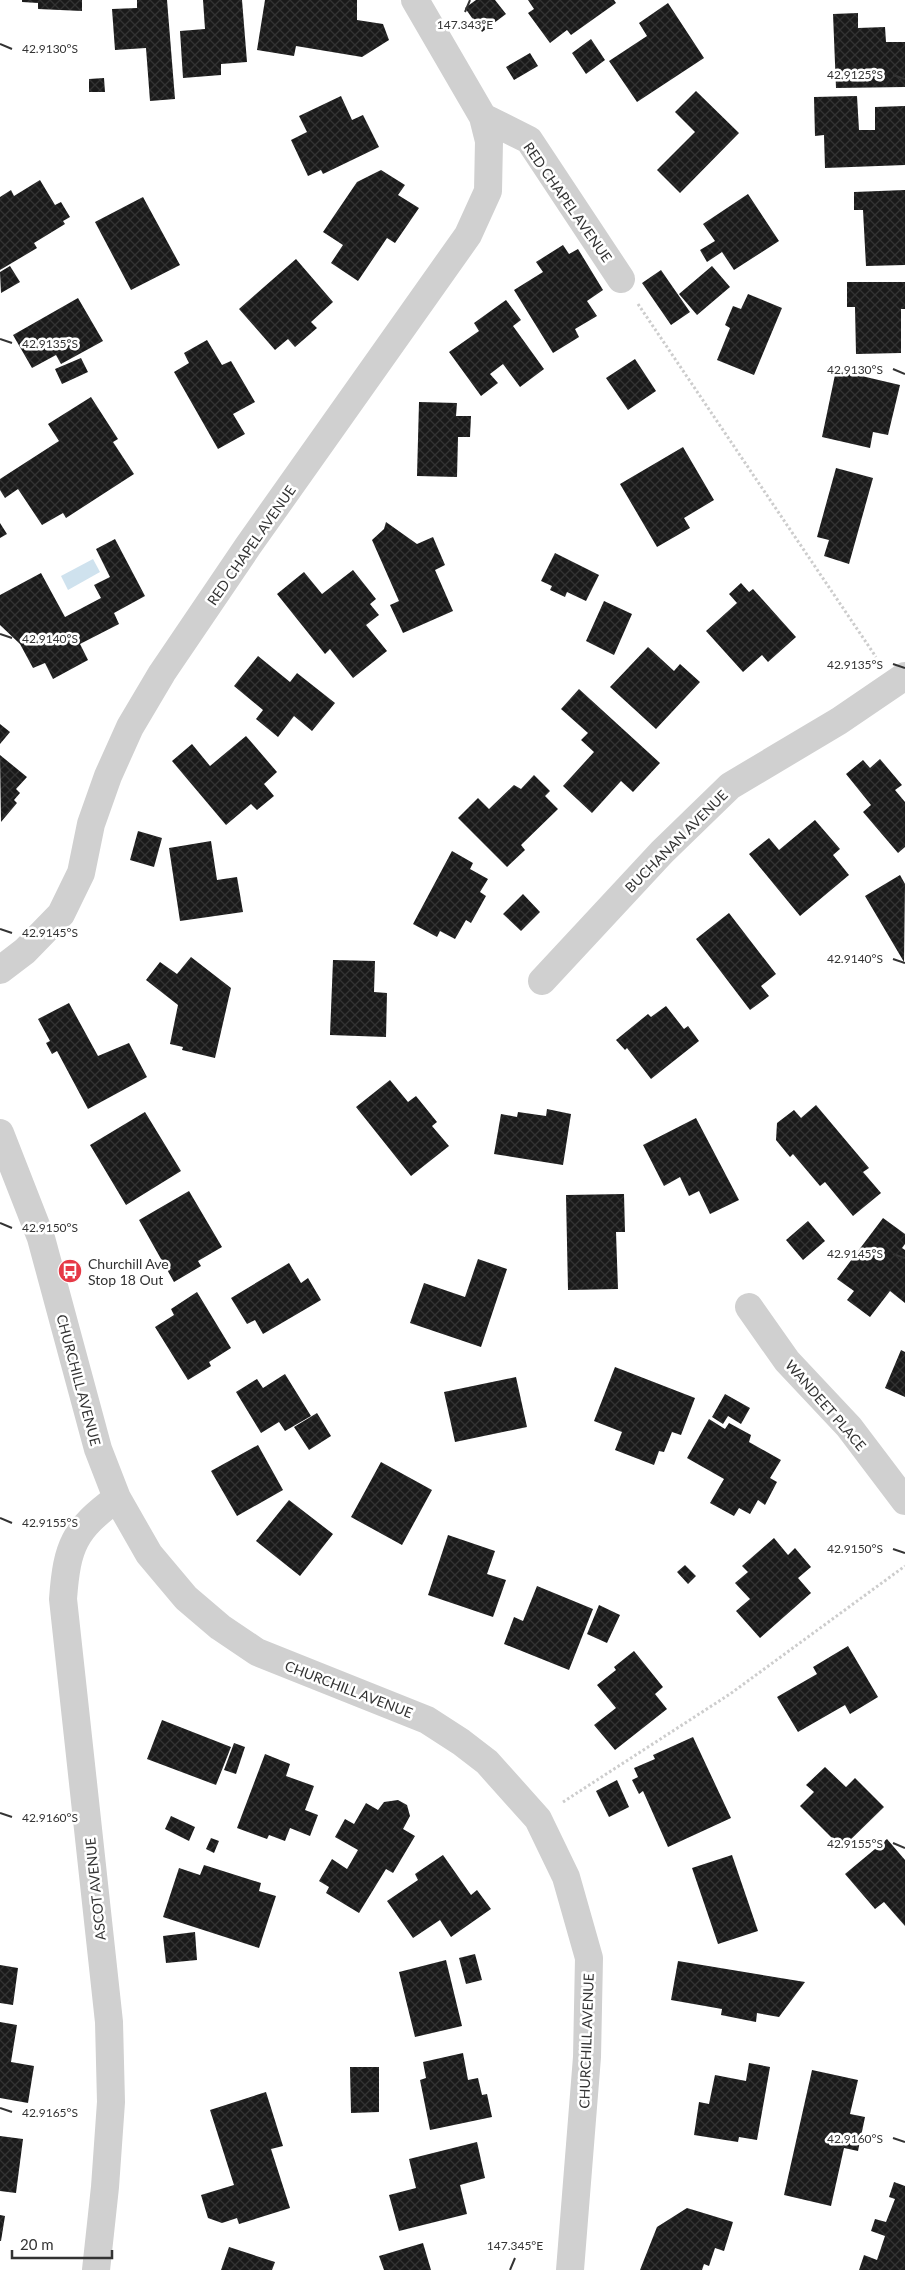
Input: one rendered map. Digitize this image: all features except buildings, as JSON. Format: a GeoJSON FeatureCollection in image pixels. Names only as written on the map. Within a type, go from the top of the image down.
{"type":"FeatureCollection","features":[{"type":"Feature","properties":{"kind":"street","name":"RED CHAPEL AVENUE"},"geometry":{"type":"LineString","coordinates":[[0,970],[25,951],[61,914],[81,873],[91,824],[108,776],[130,727],[162,673],[248,546],[468,235],[488,191],[489,141],[483,117],[415,0]]}},
{"type":"Feature","properties":{"kind":"street","name":"RED CHAPEL AVENUE"},"geometry":{"type":"LineString","coordinates":[[483,117],[529,140],[621,278]]}},
{"type":"Feature","properties":{"kind":"street","name":"BUCHANAN AVENUE"},"geometry":{"type":"LineString","coordinates":[[542,981],[662,852],[730,786],[839,721],[900,680]]}},
{"type":"Feature","properties":{"kind":"street","name":"CHURCHILL AVENUE"},"geometry":{"type":"LineString","coordinates":[[0,1133],[41,1238],[98,1449],[117,1498],[149,1554],[186,1598],[220,1627],[257,1652],[427,1720],[488,1762],[538,1819],[566,1877],[589,1958],[587,2058],[570,2270]]}},
{"type":"Feature","properties":{"kind":"street","name":"WANDEET PLACE"},"geometry":{"type":"LineString","coordinates":[[749,1307],[787,1361],[849,1427],[905,1502]]}},
{"type":"Feature","properties":{"kind":"street","name":"ASCOT AVENUE"},"geometry":{"type":"LineString","coordinates":[[96,2270],[105,2187],[111,2102],[110,2022],[63,1599],[65,1566],[74,1539],[92,1516],[117,1498]]}},
{"type":"Feature","properties":{"kind":"path"},"geometry":{"type":"LineString","coordinates":[[621,278],[900,680]]}},
{"type":"Feature","properties":{"kind":"path"},"geometry":{"type":"LineString","coordinates":[[572,1796],[730,1694],[905,1566]]}},
{"type":"Feature","properties":{"kind":"water"},"geometry":{"type":"Polygon","coordinates":[[[93,559],[100,572],[68,590],[61,576],[93,559]]]}},
{"type":"Feature","properties":{"kind":"place","name":"Churchill Ave Stop 18 Out"},"geometry":{"type":"Point","coordinates":[70,1271]}}]}
